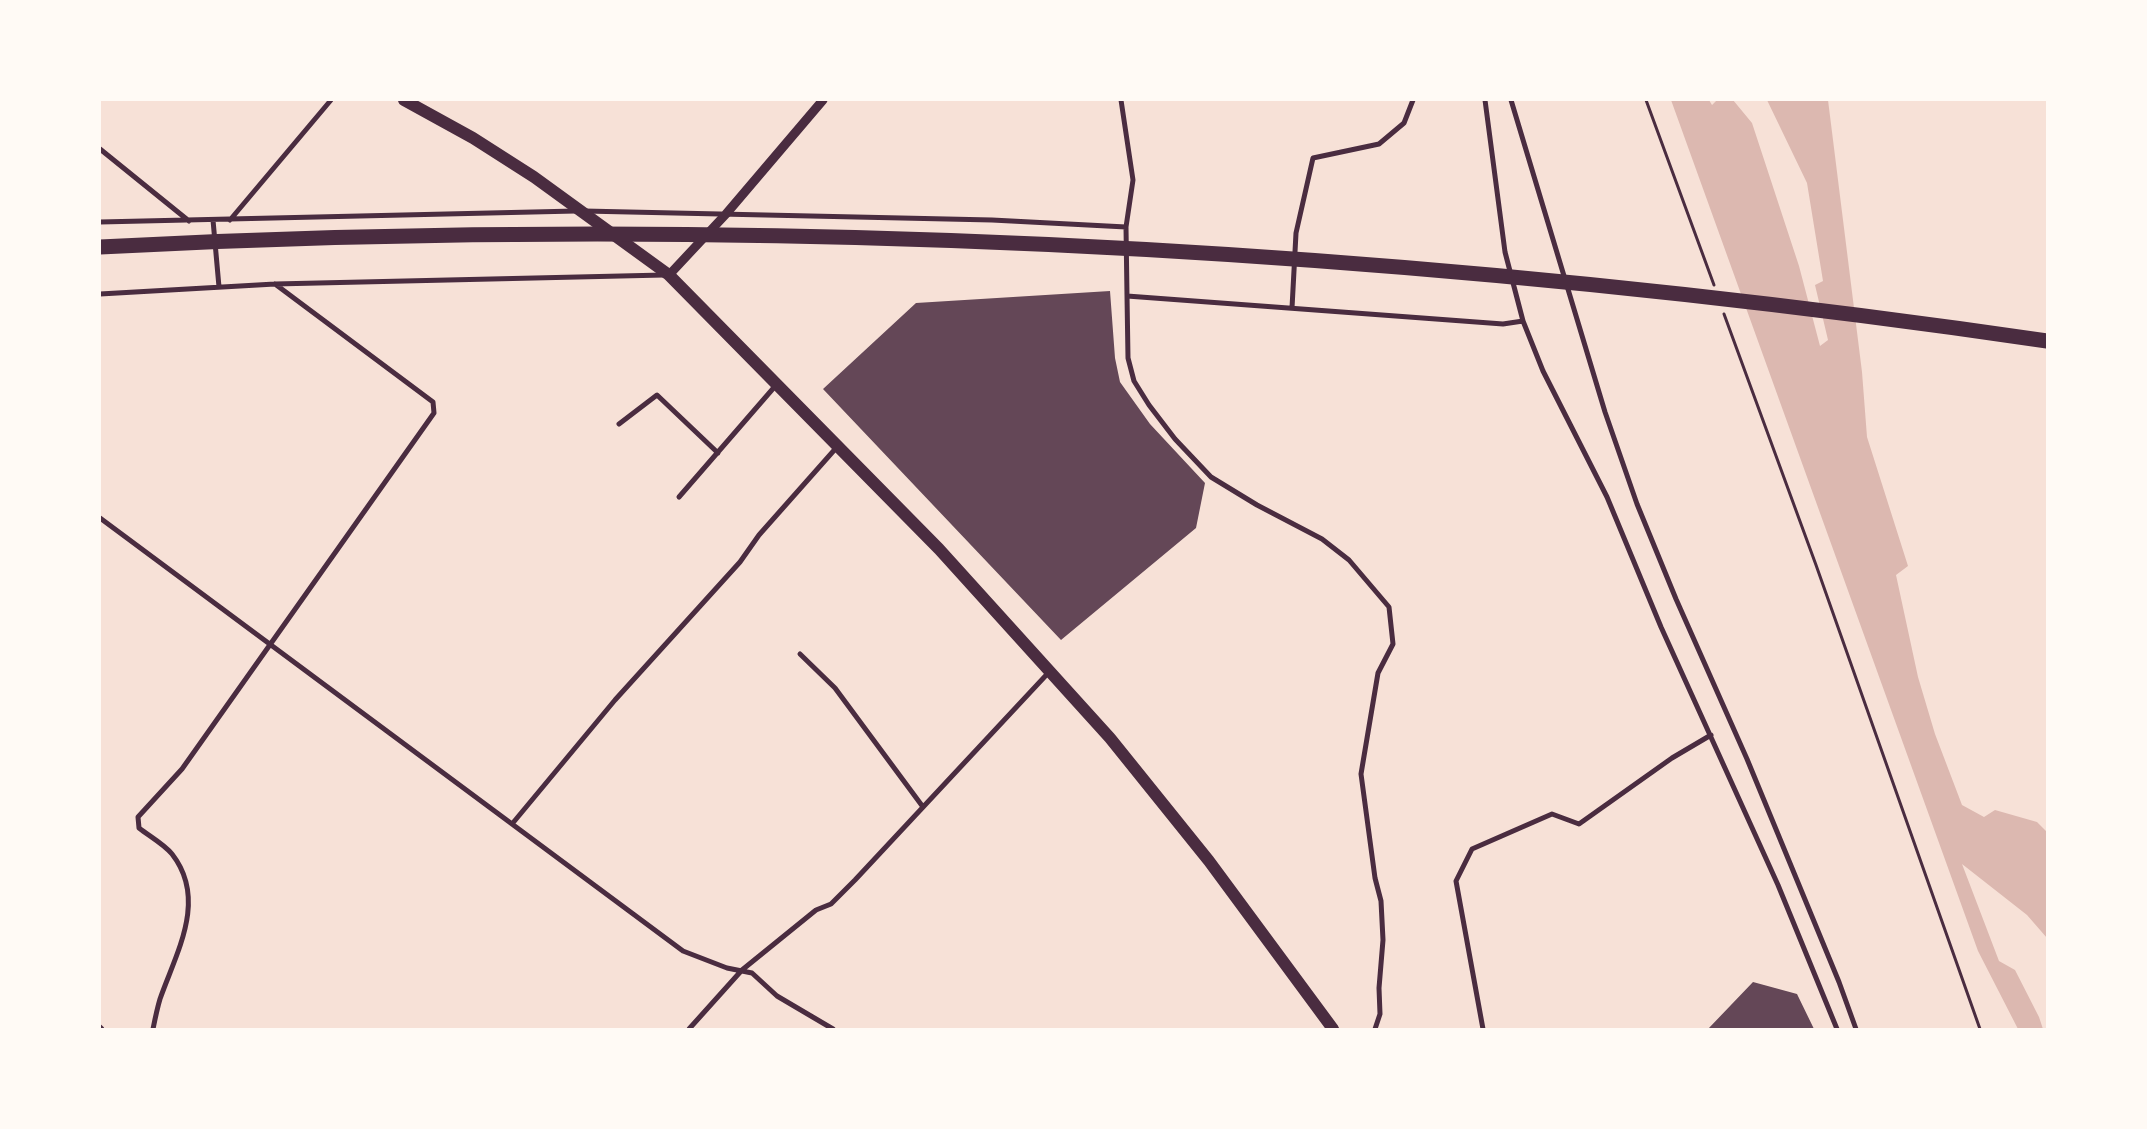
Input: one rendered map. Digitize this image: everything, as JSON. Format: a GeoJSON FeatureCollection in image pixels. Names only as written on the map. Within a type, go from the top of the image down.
{"type":"FeatureCollection","features":[{"type":"Feature","properties":{"kind":"highway"},"geometry":{"type":"LineString","coordinates":[[100,247],[320,238],[611,234],[787,236],[1090,246],[1393,265],[1660,291],[2047,341]]}},
{"type":"Feature","properties":{"kind":"main road"},"geometry":{"type":"LineString","coordinates":[[404,100],[473,138],[534,177],[669,275],[838,445],[993,606],[1110,738],[1209,861],[1333,1029]]}},
{"type":"Feature","properties":{"kind":"street"},"geometry":{"type":"LineString","coordinates":[[230,220],[330,100]]}},
{"type":"Feature","properties":{"kind":"street"},"geometry":{"type":"LineString","coordinates":[[100,294],[275,284],[669,275],[726,214],[823,100]]}},
{"type":"Feature","properties":{"kind":"street"},"geometry":{"type":"LineString","coordinates":[[1121,100],[1133,180],[1126,227],[1128,358],[1134,381],[1175,439],[1211,476],[1257,505],[1322,539],[1342,555],[1389,607],[1393,644],[1378,673],[1361,774],[1374,878],[1381,901],[1384,940],[1379,988],[1380,1014],[1375,1029]]}},
{"type":"Feature","properties":{"kind":"street"},"geometry":{"type":"LineString","coordinates":[[1292,308],[1296,232],[1313,158],[1379,144],[1404,123],[1412,100]]}},
{"type":"Feature","properties":{"kind":"street"},"geometry":{"type":"LineString","coordinates":[[1486,100],[1504,252],[1523,322],[1543,371],[1607,497],[1661,627],[1778,885],[1837,1029]]}},
{"type":"Feature","properties":{"kind":"street"},"geometry":{"type":"LineString","coordinates":[[1511,100],[1605,412],[1637,504],[1676,599],[1747,759],[1836,973],[1856,1029]]}},
{"type":"Feature","properties":{"kind":"street"},"geometry":{"type":"LineString","coordinates":[[100,149],[189,221]]}},
{"type":"Feature","properties":{"kind":"street"},"geometry":{"type":"LineString","coordinates":[[100,222],[582,210],[992,220],[1126,227]]}},
{"type":"Feature","properties":{"kind":"street"},"geometry":{"type":"LineString","coordinates":[[213,220],[219,287]]}},
{"type":"Feature","properties":{"kind":"street"},"geometry":{"type":"LineString","coordinates":[[153,1029],[160,1000],[180,947],[189,906],[180,868],[171,853],[139,828],[138,817],[182,769],[272,645],[434,413],[433,402],[275,284]]}},
{"type":"Feature","properties":{"kind":"street"},"geometry":{"type":"LineString","coordinates":[[1127,296],[1503,324],[1523,322]]}},
{"type":"Feature","properties":{"kind":"street"},"geometry":{"type":"LineString","coordinates":[[679,497],[778,384]]}},
{"type":"Feature","properties":{"kind":"street"},"geometry":{"type":"LineString","coordinates":[[619,424],[657,395],[718,453]]}},
{"type":"Feature","properties":{"kind":"street"},"geometry":{"type":"LineString","coordinates":[[512,824],[615,700],[740,562],[759,535],[838,445]]}},
{"type":"Feature","properties":{"kind":"street"},"geometry":{"type":"LineString","coordinates":[[100,518],[683,951],[712,963],[752,973],[777,996],[833,1029]]}},
{"type":"Feature","properties":{"kind":"street"},"geometry":{"type":"LineString","coordinates":[[800,654],[835,688],[923,806]]}},
{"type":"Feature","properties":{"kind":"street"},"geometry":{"type":"LineString","coordinates":[[690,1029],[742,970],[816,910],[831,904],[1050,670]]}},
{"type":"Feature","properties":{"kind":"street"},"geometry":{"type":"LineString","coordinates":[[1483,1029],[1456,881],[1472,849],[1552,814],[1579,824],[1672,758],[1711,735]]}},
{"type":"Feature","properties":{"kind":"path"},"geometry":{"type":"LineString","coordinates":[[1646,100],[1714,286]]}},
{"type":"Feature","properties":{"kind":"path"},"geometry":{"type":"LineString","coordinates":[[1721,304],[1816,564],[1980,1029]]}},
{"type":"Feature","properties":{"kind":"shaded area"},"geometry":{"type":"Polygon","coordinates":[[[1671,100],[1709,100],[1712,105],[1717,100],[1733,100],[1752,123],[1799,266],[1820,346],[1828,340],[1815,285],[1823,281],[1807,183],[1767,100],[1828,100],[1862,372],[1867,437],[1908,566],[1896,575],[1918,677],[1935,734],[1962,805],[1984,817],[1995,810],[2037,822],[2047,832],[2047,938],[2027,915],[1962,864],[1999,961],[2015,970],[2039,1017],[2043,1029],[2018,1029],[1978,951],[1671,100]]]}},
{"type":"Feature","properties":{"kind":"building"},"geometry":{"type":"Polygon","coordinates":[[[1110,291],[1115,358],[1120,382],[1150,424],[1205,483],[1196,528],[1061,640],[823,389],[916,303],[1110,291]]]}},
{"type":"Feature","properties":{"kind":"building"},"geometry":{"type":"Polygon","coordinates":[[[1753,982],[1797,994],[1814,1029],[1708,1029],[1753,982]]]}}]}
